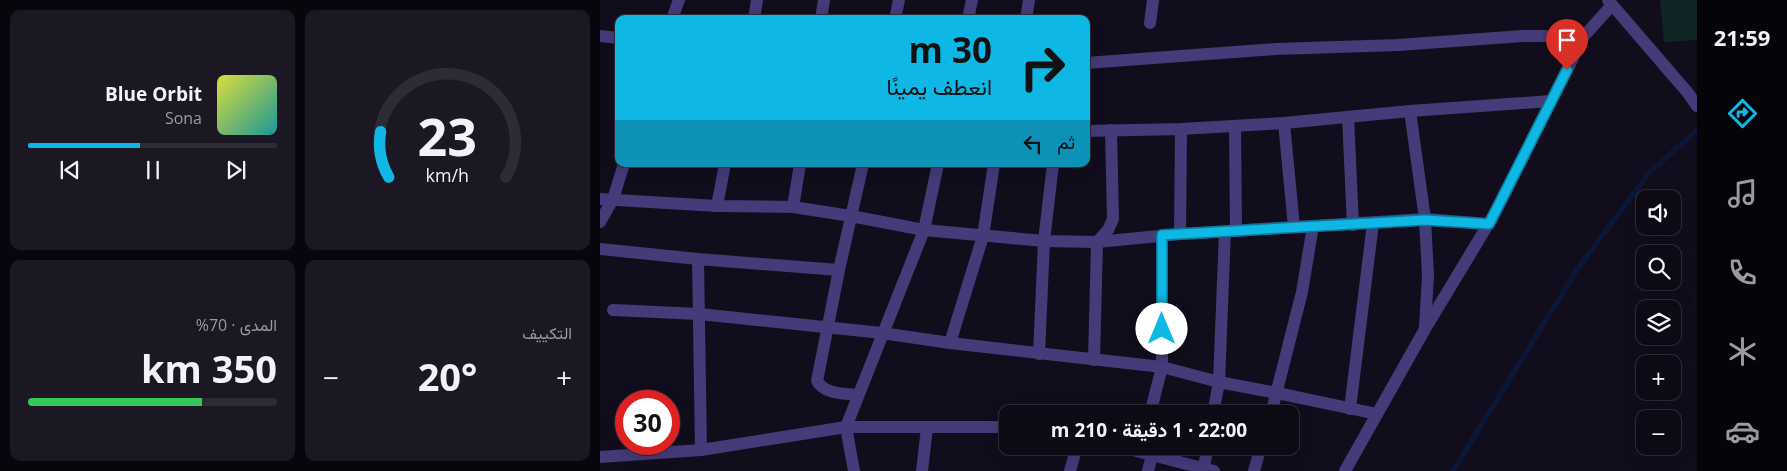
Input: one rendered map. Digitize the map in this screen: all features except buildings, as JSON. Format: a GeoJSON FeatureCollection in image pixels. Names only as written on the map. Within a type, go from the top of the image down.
{"type":"FeatureCollection","features":[{"type":"Feature","properties":{"kind":"street"},"geometry":{"type":"LineString","coordinates":[[673,15],[679,0]]}},
{"type":"Feature","properties":{"kind":"street"},"geometry":{"type":"LineString","coordinates":[[755,15],[757,0]]}},
{"type":"Feature","properties":{"kind":"street"},"geometry":{"type":"LineString","coordinates":[[822,15],[824,0]]}},
{"type":"Feature","properties":{"kind":"street"},"geometry":{"type":"LineString","coordinates":[[896,15],[900,0]]}},
{"type":"Feature","properties":{"kind":"street"},"geometry":{"type":"LineString","coordinates":[[969,15],[972,0]]}},
{"type":"Feature","properties":{"kind":"street"},"geometry":{"type":"LineString","coordinates":[[1026,15],[1028,0]]}},
{"type":"Feature","properties":{"kind":"street"},"geometry":{"type":"LineString","coordinates":[[1150,23],[1152,0]]}},
{"type":"Feature","properties":{"kind":"street"},"geometry":{"type":"LineString","coordinates":[[1345,471],[1425,330],[1489,224],[1584,36],[1610,2],[1697,106]]}},
{"type":"Feature","properties":{"kind":"street"},"geometry":{"type":"LineString","coordinates":[[600,36],[615,38]]}},
{"type":"Feature","properties":{"kind":"street"},"geometry":{"type":"LineString","coordinates":[[1090,63],[1276,48],[1398,45],[1523,36],[1584,36]]}},
{"type":"Feature","properties":{"kind":"street"},"geometry":{"type":"LineString","coordinates":[[1090,131],[1181,129],[1284,123],[1410,111],[1551,101]]}},
{"type":"Feature","properties":{"kind":"street"},"geometry":{"type":"LineString","coordinates":[[1410,111],[1425,220],[1428,275],[1425,330]]}},
{"type":"Feature","properties":{"kind":"street"},"geometry":{"type":"LineString","coordinates":[[1348,117],[1353,225]]}},
{"type":"Feature","properties":{"kind":"street"},"geometry":{"type":"LineString","coordinates":[[1284,123],[1294,227]]}},
{"type":"Feature","properties":{"kind":"street"},"geometry":{"type":"LineString","coordinates":[[1215,405],[1219,382],[1231,231],[1235,126]]}},
{"type":"Feature","properties":{"kind":"street"},"geometry":{"type":"LineString","coordinates":[[1180,234],[1181,129]]}},
{"type":"Feature","properties":{"kind":"street"},"geometry":{"type":"LineString","coordinates":[[1094,360],[1097,242],[1108,230],[1113,219],[1111,130]]}},
{"type":"Feature","properties":{"kind":"street"},"geometry":{"type":"LineString","coordinates":[[600,222],[606,199],[622,167]]}},
{"type":"Feature","properties":{"kind":"street"},"geometry":{"type":"LineString","coordinates":[[717,206],[724,167]]}},
{"type":"Feature","properties":{"kind":"street"},"geometry":{"type":"LineString","coordinates":[[793,207],[800,167]]}},
{"type":"Feature","properties":{"kind":"street"},"geometry":{"type":"LineString","coordinates":[[858,395],[827,391],[821,387],[818,381],[839,270],[862,167]]}},
{"type":"Feature","properties":{"kind":"street"},"geometry":{"type":"LineString","coordinates":[[854,471],[846,427],[924,230],[937,167]]}},
{"type":"Feature","properties":{"kind":"street"},"geometry":{"type":"LineString","coordinates":[[950,343],[983,236],[994,167]]}},
{"type":"Feature","properties":{"kind":"street"},"geometry":{"type":"LineString","coordinates":[[1039,354],[1044,241],[1053,167]]}},
{"type":"Feature","properties":{"kind":"street"},"geometry":{"type":"LineString","coordinates":[[606,199],[717,206],[793,207],[924,230],[1044,241],[1097,242],[1162,235],[1425,220],[1489,224]]}},
{"type":"Feature","properties":{"kind":"street"},"geometry":{"type":"LineString","coordinates":[[1350,409],[1374,223]]}},
{"type":"Feature","properties":{"kind":"street"},"geometry":{"type":"LineString","coordinates":[[1274,405],[1302,292],[1313,226]]}},
{"type":"Feature","properties":{"kind":"street"},"geometry":{"type":"LineString","coordinates":[[1152,405],[1162,367],[1162,235]]}},
{"type":"Feature","properties":{"kind":"street"},"geometry":{"type":"LineString","coordinates":[[600,248],[698,260],[839,270]]}},
{"type":"Feature","properties":{"kind":"street"},"geometry":{"type":"LineString","coordinates":[[698,260],[701,450]]}},
{"type":"Feature","properties":{"kind":"street"},"geometry":{"type":"LineString","coordinates":[[613,310],[699,314],[828,327],[1039,354],[1162,367],[1219,382],[1377,414]]}},
{"type":"Feature","properties":{"kind":"street"},"geometry":{"type":"LineString","coordinates":[[600,457],[701,450],[846,427],[999,427]]}},
{"type":"Feature","properties":{"kind":"street"},"geometry":{"type":"LineString","coordinates":[[922,471],[927,428]]}},
{"type":"Feature","properties":{"kind":"street"},"geometry":{"type":"LineString","coordinates":[[1070,471],[1074,455]]}},
{"type":"Feature","properties":{"kind":"street"},"geometry":{"type":"LineString","coordinates":[[1146,455],[1148,471]]}},
{"type":"Feature","properties":{"kind":"street"},"geometry":{"type":"LineString","coordinates":[[1158,455],[1207,470],[1208,455]]}},
{"type":"Feature","properties":{"kind":"street"},"geometry":{"type":"LineString","coordinates":[[1254,471],[1258,455]]}},
{"type":"Feature","properties":{"kind":"green space"},"geometry":{"type":"Polygon","coordinates":[[[1660,0],[1697,0],[1697,40],[1664,42],[1660,0]]]}},
{"type":"Feature","properties":{"kind":"waterway"},"geometry":{"type":"LineString","coordinates":[[1453,471],[1578,268],[1649,173],[1697,130]]}},
{"type":"Feature","properties":{"kind":"route"},"geometry":{"type":"LineString","coordinates":[[1162,329],[1162,235],[1425,220],[1489,224],[1567,70]]}}]}
